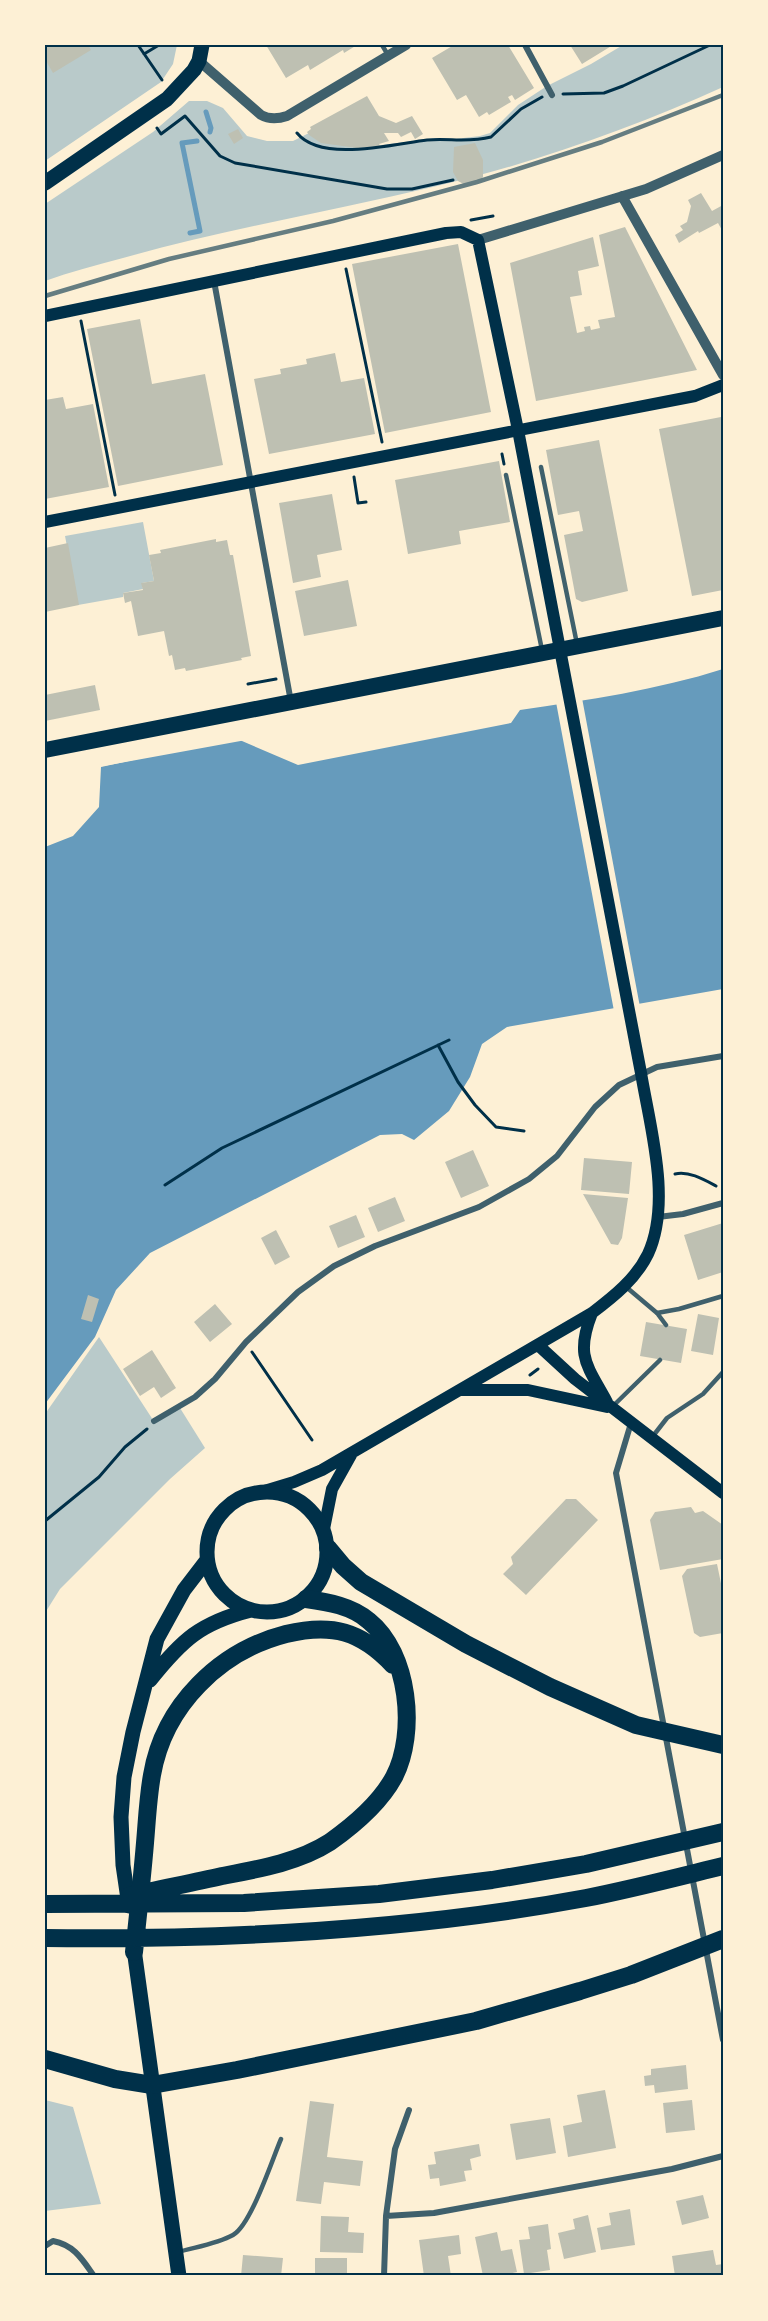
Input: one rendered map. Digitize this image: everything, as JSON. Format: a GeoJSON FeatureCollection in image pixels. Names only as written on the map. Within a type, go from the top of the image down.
{"type":"FeatureCollection","features":[{"type":"Feature","properties":{"kind":"highway"},"geometry":{"type":"LineString","coordinates":[[45,750],[723,618]]}},
{"type":"Feature","properties":{"kind":"highway"},"geometry":{"type":"LineString","coordinates":[[328,1548],[361,1582],[466,1644],[550,1687],[636,1725],[723,1745]]}},
{"type":"Feature","properties":{"kind":"highway"},"geometry":{"type":"LineString","coordinates":[[88,1904],[291,1860],[328,1843],[355,1824],[393,1778],[401,1758],[406,1734],[407,1708],[400,1673],[384,1634],[368,1619],[335,1603],[306,1599]]}},
{"type":"Feature","properties":{"kind":"highway"},"geometry":{"type":"LineString","coordinates":[[134,1952],[152,1773],[168,1728],[179,1708],[202,1680],[226,1660],[254,1644],[303,1630],[329,1628],[350,1633],[376,1647],[400,1673]]}},
{"type":"Feature","properties":{"kind":"highway"},"geometry":{"type":"LineString","coordinates":[[45,1904],[244,1903],[379,1894],[492,1880],[626,1856],[723,1832]]}},
{"type":"Feature","properties":{"kind":"highway"},"geometry":{"type":"LineString","coordinates":[[45,1938],[245,1935],[440,1920],[587,1898],[723,1866]]}},
{"type":"Feature","properties":{"kind":"highway"},"geometry":{"type":"LineString","coordinates":[[45,2059],[115,2079],[152,2085],[476,2021],[590,1988],[723,1939]]}},
{"type":"Feature","properties":{"kind":"main road"},"geometry":{"type":"LineString","coordinates":[[45,183],[166,99],[190,77],[199,61],[202,45]]}},
{"type":"Feature","properties":{"kind":"main road"},"geometry":{"type":"LineString","coordinates":[[45,316],[446,233],[461,232],[478,240],[518,429],[655,1154],[658,1217],[655,1235],[648,1254],[625,1286],[591,1313],[322,1470],[294,1482],[243,1497],[227,1507],[214,1522],[208,1540],[207,1560],[212,1576],[222,1591],[235,1602],[251,1610]]}},
{"type":"Feature","properties":{"kind":"main road"},"geometry":{"type":"LineString","coordinates":[[45,522],[694,396],[723,385]]}},
{"type":"Feature","properties":{"kind":"main road"},"geometry":{"type":"LineString","coordinates":[[591,1313],[584,1332],[583,1352],[587,1365],[611,1408]]}},
{"type":"Feature","properties":{"kind":"main road"},"geometry":{"type":"LineString","coordinates":[[538,1345],[558,1365],[611,1408],[723,1493]]}},
{"type":"Feature","properties":{"kind":"main road"},"geometry":{"type":"LineString","coordinates":[[460,1390],[528,1390],[611,1408]]}},
{"type":"Feature","properties":{"kind":"main road"},"geometry":{"type":"LineString","coordinates":[[324,1529],[332,1489],[353,1451]]}},
{"type":"Feature","properties":{"kind":"main road"},"geometry":{"type":"LineString","coordinates":[[147,1685],[186,1639],[226,1616],[251,1610],[270,1612],[289,1608],[306,1599],[318,1585],[326,1567],[328,1548],[324,1529],[313,1512],[298,1500],[280,1493],[261,1492]]}},
{"type":"Feature","properties":{"kind":"main road"},"geometry":{"type":"LineString","coordinates":[[179,2276],[123,1865],[122,1800],[129,1748],[157,1639],[184,1590],[207,1560]]}},
{"type":"Feature","properties":{"kind":"street"},"geometry":{"type":"LineString","coordinates":[[199,61],[261,115],[271,119],[287,116],[406,45]]}},
{"type":"Feature","properties":{"kind":"street"},"geometry":{"type":"LineString","coordinates":[[525,45],[552,94]]}},
{"type":"Feature","properties":{"kind":"street"},"geometry":{"type":"LineString","coordinates":[[478,240],[646,189],[723,155]]}},
{"type":"Feature","properties":{"kind":"street"},"geometry":{"type":"LineString","coordinates":[[622,196],[723,375]]}},
{"type":"Feature","properties":{"kind":"street"},"geometry":{"type":"LineString","coordinates":[[214,281],[291,702]]}},
{"type":"Feature","properties":{"kind":"street"},"geometry":{"type":"LineString","coordinates":[[154,1420],[195,1397],[215,1379],[246,1342],[298,1292],[334,1266],[375,1246],[479,1207],[529,1179],[557,1156],[595,1107],[619,1085],[657,1067],[723,1056]]}},
{"type":"Feature","properties":{"kind":"street"},"geometry":{"type":"LineString","coordinates":[[658,1217],[683,1214],[723,1203]]}},
{"type":"Feature","properties":{"kind":"street"},"geometry":{"type":"LineString","coordinates":[[631,1423],[616,1473],[652,1669],[719,2004],[723,2040]]}},
{"type":"Feature","properties":{"kind":"street"},"geometry":{"type":"LineString","coordinates":[[384,2276],[386,2216],[395,2149],[409,2110]]}},
{"type":"Feature","properties":{"kind":"street"},"geometry":{"type":"LineString","coordinates":[[386,2216],[434,2213],[672,2169],[723,2156]]}},
{"type":"Feature","properties":{"kind":"street"},"geometry":{"type":"LineString","coordinates":[[45,2246],[53,2241],[64,2243],[76,2250],[94,2276]]}},
{"type":"Feature","properties":{"kind":"lane"},"geometry":{"type":"LineString","coordinates":[[382,45],[388,55]]}},
{"type":"Feature","properties":{"kind":"lane"},"geometry":{"type":"LineString","coordinates":[[541,467],[577,646]]}},
{"type":"Feature","properties":{"kind":"lane"},"geometry":{"type":"LineString","coordinates":[[507,475],[543,653]]}},
{"type":"Feature","properties":{"kind":"lane"},"geometry":{"type":"LineString","coordinates":[[625,1286],[657,1312],[666,1325]]}},
{"type":"Feature","properties":{"kind":"lane"},"geometry":{"type":"LineString","coordinates":[[657,1312],[679,1309],[723,1296]]}},
{"type":"Feature","properties":{"kind":"lane"},"geometry":{"type":"LineString","coordinates":[[611,1408],[660,1360]]}},
{"type":"Feature","properties":{"kind":"lane"},"geometry":{"type":"LineString","coordinates":[[651,1438],[667,1418],[703,1394],[723,1372]]}},
{"type":"Feature","properties":{"kind":"lane"},"geometry":{"type":"LineString","coordinates":[[176,2253],[228,2238],[238,2232],[252,2208],[281,2139]]}},
{"type":"Feature","properties":{"kind":"path"},"geometry":{"type":"LineString","coordinates":[[138,45],[163,82]]}},
{"type":"Feature","properties":{"kind":"path"},"geometry":{"type":"LineString","coordinates":[[144,54],[159,45]]}},
{"type":"Feature","properties":{"kind":"path"},"geometry":{"type":"LineString","coordinates":[[297,133],[304,140],[347,150],[426,141],[464,144],[491,137],[521,110],[539,98],[552,94],[604,93],[710,45]]}},
{"type":"Feature","properties":{"kind":"path"},"geometry":{"type":"LineString","coordinates":[[157,128],[161,134],[185,116],[220,156],[230,162],[387,189],[412,189],[453,180]]}},
{"type":"Feature","properties":{"kind":"path"},"geometry":{"type":"LineString","coordinates":[[463,221],[493,216]]}},
{"type":"Feature","properties":{"kind":"path"},"geometry":{"type":"LineString","coordinates":[[344,255],[384,456]]}},
{"type":"Feature","properties":{"kind":"path"},"geometry":{"type":"LineString","coordinates":[[79,308],[118,508]]}},
{"type":"Feature","properties":{"kind":"path"},"geometry":{"type":"LineString","coordinates":[[352,462],[358,503],[366,502]]}},
{"type":"Feature","properties":{"kind":"path"},"geometry":{"type":"LineString","coordinates":[[248,684],[263,681]]}},
{"type":"Feature","properties":{"kind":"path"},"geometry":{"type":"LineString","coordinates":[[165,1185],[222,1148],[449,1040]]}},
{"type":"Feature","properties":{"kind":"path"},"geometry":{"type":"LineString","coordinates":[[438,1045],[458,1082],[475,1105],[496,1127],[524,1131]]}},
{"type":"Feature","properties":{"kind":"path"},"geometry":{"type":"LineString","coordinates":[[675,1174],[698,1177],[716,1186]]}},
{"type":"Feature","properties":{"kind":"path"},"geometry":{"type":"LineString","coordinates":[[246,1342],[312,1440]]}},
{"type":"Feature","properties":{"kind":"path"},"geometry":{"type":"LineString","coordinates":[[525,1369],[531,1374]]}},
{"type":"Feature","properties":{"kind":"path"},"geometry":{"type":"LineString","coordinates":[[45,1521],[99,1477],[125,1447],[148,1429],[154,1420]]}},
{"type":"Feature","properties":{"kind":"shaded area"},"geometry":{"type":"Polygon","coordinates":[[[45,45],[177,45],[173,64],[161,82],[45,161],[45,45]]]}},
{"type":"Feature","properties":{"kind":"shaded area"},"geometry":{"type":"Polygon","coordinates":[[[623,45],[723,45],[723,87],[619,130],[509,167],[437,186],[162,248],[45,281],[45,204],[153,132],[189,101],[207,101],[223,108],[247,136],[267,141],[293,141],[313,131],[374,146],[436,138],[455,139],[480,136],[490,133],[518,105],[547,86],[623,45]]]}},
{"type":"Feature","properties":{"kind":"shaded area"},"geometry":{"type":"Polygon","coordinates":[[[143,522],[154,581],[142,583],[143,589],[123,593],[123,597],[78,605],[65,536],[143,522]]]}},
{"type":"Feature","properties":{"kind":"shaded area"},"geometry":{"type":"Polygon","coordinates":[[[99,1337],[155,1423],[180,1408],[205,1448],[170,1479],[60,1589],[45,1613],[45,1414],[99,1337]]]}},
{"type":"Feature","properties":{"kind":"shaded area"},"geometry":{"type":"Polygon","coordinates":[[[45,2100],[73,2107],[101,2204],[45,2211],[45,2100]]]}},
{"type":"Feature","properties":{"kind":"water"},"geometry":{"type":"Polygon","coordinates":[[[723,669],[723,989],[507,1027],[482,1044],[470,1077],[449,1111],[414,1140],[402,1134],[380,1135],[150,1253],[116,1290],[95,1337],[45,1404],[45,847],[73,836],[99,807],[101,767],[235,738],[298,765],[511,723],[520,710],[648,689],[723,669]]]}},
{"type":"Feature","properties":{"kind":"pier"},"geometry":{"type":"Polygon","coordinates":[[[582,698],[640,1007],[614,1011],[556,702],[582,698]]]}},
{"type":"Feature","properties":{"kind":"pier"},"geometry":{"type":"Polygon","coordinates":[[[234,735],[246,740],[98,767],[100,764],[234,735]]]}},
{"type":"Feature","properties":{"kind":"building"},"geometry":{"type":"Polygon","coordinates":[[[46,45],[88,45],[91,50],[53,73],[45,59],[46,45]]]}},
{"type":"Feature","properties":{"kind":"building"},"geometry":{"type":"Polygon","coordinates":[[[266,45],[357,45],[344,53],[343,50],[310,70],[308,65],[286,78],[266,45]]]}},
{"type":"Feature","properties":{"kind":"building"},"geometry":{"type":"Polygon","coordinates":[[[454,45],[508,45],[534,88],[515,100],[512,95],[508,97],[511,102],[489,115],[487,112],[479,117],[466,95],[457,100],[432,58],[454,45]]]}},
{"type":"Feature","properties":{"kind":"building"},"geometry":{"type":"Polygon","coordinates":[[[570,45],[613,45],[582,64],[570,45]]]}},
{"type":"Feature","properties":{"kind":"building"},"geometry":{"type":"Polygon","coordinates":[[[367,96],[379,116],[396,123],[412,116],[423,134],[415,139],[411,132],[401,137],[398,133],[384,133],[389,141],[379,144],[381,147],[357,148],[321,143],[307,132],[311,129],[310,127],[367,96]]]}},
{"type":"Feature","properties":{"kind":"building"},"geometry":{"type":"Polygon","coordinates":[[[238,129],[243,138],[234,144],[228,134],[238,129]]]}},
{"type":"Feature","properties":{"kind":"building"},"geometry":{"type":"Polygon","coordinates":[[[475,143],[483,160],[483,177],[477,184],[467,186],[458,181],[453,172],[454,147],[475,143]]]}},
{"type":"Feature","properties":{"kind":"building"},"geometry":{"type":"Polygon","coordinates":[[[701,193],[712,211],[723,205],[723,232],[718,223],[699,233],[698,231],[679,243],[675,235],[683,230],[680,226],[687,222],[691,206],[688,200],[701,193]]]}},
{"type":"Feature","properties":{"kind":"building"},"geometry":{"type":"Polygon","coordinates":[[[625,227],[697,370],[536,401],[510,263],[593,237],[599,266],[578,271],[582,295],[570,297],[577,333],[585,331],[584,327],[590,326],[591,330],[600,328],[598,320],[615,317],[599,235],[625,227]]]}},
{"type":"Feature","properties":{"kind":"building"},"geometry":{"type":"Polygon","coordinates":[[[458,244],[491,412],[385,433],[352,264],[458,244]]]}},
{"type":"Feature","properties":{"kind":"building"},"geometry":{"type":"Polygon","coordinates":[[[140,319],[152,384],[205,374],[223,465],[118,486],[87,329],[140,319]]]}},
{"type":"Feature","properties":{"kind":"building"},"geometry":{"type":"Polygon","coordinates":[[[335,353],[341,382],[364,378],[375,434],[269,454],[254,379],[281,374],[280,369],[307,364],[306,359],[335,353]]]}},
{"type":"Feature","properties":{"kind":"building"},"geometry":{"type":"Polygon","coordinates":[[[63,397],[66,409],[93,404],[109,487],[45,499],[45,400],[63,397]]]}},
{"type":"Feature","properties":{"kind":"building"},"geometry":{"type":"Polygon","coordinates":[[[721,417],[723,427],[723,590],[692,596],[659,429],[721,417]]]}},
{"type":"Feature","properties":{"kind":"building"},"geometry":{"type":"Polygon","coordinates":[[[599,440],[628,591],[582,602],[576,599],[564,535],[583,531],[579,511],[558,515],[546,450],[599,440]]]}},
{"type":"Feature","properties":{"kind":"building"},"geometry":{"type":"Polygon","coordinates":[[[499,461],[510,522],[459,531],[461,544],[408,554],[395,480],[499,461]]]}},
{"type":"Feature","properties":{"kind":"building"},"geometry":{"type":"Polygon","coordinates":[[[332,494],[342,550],[317,555],[321,577],[293,583],[279,503],[332,494]]]}},
{"type":"Feature","properties":{"kind":"building"},"geometry":{"type":"Polygon","coordinates":[[[216,539],[216,542],[227,540],[230,555],[233,555],[251,656],[241,658],[242,660],[186,671],[185,668],[175,670],[172,655],[169,656],[164,631],[138,636],[131,601],[125,603],[123,593],[143,590],[141,583],[154,581],[149,555],[161,553],[160,550],[216,539]]]}},
{"type":"Feature","properties":{"kind":"building"},"geometry":{"type":"Polygon","coordinates":[[[68,543],[79,605],[45,612],[45,548],[68,543]]]}},
{"type":"Feature","properties":{"kind":"building"},"geometry":{"type":"Polygon","coordinates":[[[348,580],[357,626],[304,636],[295,591],[348,580]]]}},
{"type":"Feature","properties":{"kind":"building"},"geometry":{"type":"Polygon","coordinates":[[[95,685],[100,710],[45,721],[45,695],[95,685]]]}},
{"type":"Feature","properties":{"kind":"building"},"geometry":{"type":"Polygon","coordinates":[[[473,1150],[489,1186],[461,1198],[445,1162],[473,1150]]]}},
{"type":"Feature","properties":{"kind":"building"},"geometry":{"type":"Polygon","coordinates":[[[584,1158],[632,1162],[629,1194],[581,1190],[584,1158]]]}},
{"type":"Feature","properties":{"kind":"building"},"geometry":{"type":"Polygon","coordinates":[[[583,1194],[628,1198],[622,1238],[618,1245],[611,1244],[583,1194]]]}},
{"type":"Feature","properties":{"kind":"building"},"geometry":{"type":"Polygon","coordinates":[[[395,1197],[405,1221],[378,1232],[368,1208],[395,1197]]]}},
{"type":"Feature","properties":{"kind":"building"},"geometry":{"type":"Polygon","coordinates":[[[356,1215],[365,1237],[338,1248],[329,1226],[356,1215]]]}},
{"type":"Feature","properties":{"kind":"building"},"geometry":{"type":"Polygon","coordinates":[[[723,1223],[723,1272],[698,1280],[684,1235],[723,1223]]]}},
{"type":"Feature","properties":{"kind":"building"},"geometry":{"type":"Polygon","coordinates":[[[276,1230],[290,1257],[275,1265],[261,1238],[276,1230]]]}},
{"type":"Feature","properties":{"kind":"building"},"geometry":{"type":"Polygon","coordinates":[[[88,1295],[99,1299],[92,1322],[81,1319],[88,1295]]]}},
{"type":"Feature","properties":{"kind":"building"},"geometry":{"type":"Polygon","coordinates":[[[215,1304],[232,1324],[210,1342],[194,1322],[215,1304]]]}},
{"type":"Feature","properties":{"kind":"building"},"geometry":{"type":"Polygon","coordinates":[[[698,1314],[719,1318],[713,1355],[691,1351],[698,1314]]]}},
{"type":"Feature","properties":{"kind":"building"},"geometry":{"type":"Polygon","coordinates":[[[646,1322],[687,1329],[681,1363],[640,1356],[646,1322]]]}},
{"type":"Feature","properties":{"kind":"building"},"geometry":{"type":"Polygon","coordinates":[[[152,1350],[176,1388],[161,1398],[154,1387],[140,1396],[123,1369],[152,1350]]]}},
{"type":"Feature","properties":{"kind":"building"},"geometry":{"type":"Polygon","coordinates":[[[566,1499],[576,1499],[598,1520],[526,1595],[503,1574],[513,1564],[511,1557],[566,1499]]]}},
{"type":"Feature","properties":{"kind":"building"},"geometry":{"type":"Polygon","coordinates":[[[691,1507],[695,1513],[703,1511],[723,1525],[723,1559],[660,1570],[650,1520],[655,1512],[691,1507]]]}},
{"type":"Feature","properties":{"kind":"building"},"geometry":{"type":"Polygon","coordinates":[[[717,1564],[723,1593],[723,1633],[700,1637],[694,1633],[682,1576],[687,1569],[717,1564]]]}},
{"type":"Feature","properties":{"kind":"building"},"geometry":{"type":"Polygon","coordinates":[[[686,2065],[688,2089],[655,2093],[654,2085],[645,2086],[644,2076],[651,2075],[651,2069],[686,2065]]]}},
{"type":"Feature","properties":{"kind":"building"},"geometry":{"type":"Polygon","coordinates":[[[605,2090],[616,2148],[568,2157],[563,2126],[582,2122],[577,2095],[605,2090]]]}},
{"type":"Feature","properties":{"kind":"building"},"geometry":{"type":"Polygon","coordinates":[[[692,2100],[695,2130],[666,2133],[663,2103],[692,2100]]]}},
{"type":"Feature","properties":{"kind":"building"},"geometry":{"type":"Polygon","coordinates":[[[310,2101],[334,2104],[327,2157],[363,2161],[360,2186],[324,2182],[321,2204],[296,2201],[310,2101]]]}},
{"type":"Feature","properties":{"kind":"building"},"geometry":{"type":"Polygon","coordinates":[[[550,2118],[556,2153],[516,2160],[510,2124],[550,2118]]]}},
{"type":"Feature","properties":{"kind":"building"},"geometry":{"type":"Polygon","coordinates":[[[479,2144],[481,2156],[470,2159],[472,2170],[464,2171],[466,2181],[440,2186],[439,2178],[430,2179],[428,2165],[436,2164],[434,2152],[479,2144]]]}},
{"type":"Feature","properties":{"kind":"building"},"geometry":{"type":"Polygon","coordinates":[[[703,2195],[709,2218],[682,2225],[676,2201],[703,2195]]]}},
{"type":"Feature","properties":{"kind":"building"},"geometry":{"type":"Polygon","coordinates":[[[630,2209],[635,2245],[601,2250],[597,2228],[611,2225],[609,2213],[630,2209]]]}},
{"type":"Feature","properties":{"kind":"building"},"geometry":{"type":"Polygon","coordinates":[[[588,2215],[596,2252],[564,2259],[558,2233],[575,2229],[573,2219],[588,2215]]]}},
{"type":"Feature","properties":{"kind":"building"},"geometry":{"type":"Polygon","coordinates":[[[321,2216],[349,2217],[348,2232],[364,2233],[363,2253],[320,2252],[321,2216]]]}},
{"type":"Feature","properties":{"kind":"building"},"geometry":{"type":"Polygon","coordinates":[[[548,2224],[551,2249],[547,2250],[550,2270],[524,2274],[519,2240],[530,2239],[528,2227],[548,2224]]]}},
{"type":"Feature","properties":{"kind":"building"},"geometry":{"type":"Polygon","coordinates":[[[497,2232],[501,2251],[512,2249],[517,2272],[499,2276],[483,2276],[475,2237],[497,2232]]]}},
{"type":"Feature","properties":{"kind":"building"},"geometry":{"type":"Polygon","coordinates":[[[459,2235],[461,2254],[448,2256],[451,2276],[424,2276],[419,2240],[459,2235]]]}},
{"type":"Feature","properties":{"kind":"building"},"geometry":{"type":"Polygon","coordinates":[[[713,2250],[716,2265],[723,2264],[723,2276],[675,2276],[672,2256],[713,2250]]]}},
{"type":"Feature","properties":{"kind":"building"},"geometry":{"type":"Polygon","coordinates":[[[243,2255],[283,2258],[281,2276],[241,2276],[243,2255]]]}},
{"type":"Feature","properties":{"kind":"building"},"geometry":{"type":"Polygon","coordinates":[[[315,2258],[347,2258],[347,2276],[315,2276],[315,2258]]]}},
{"type":"Feature","properties":{"kind":"waterway"},"geometry":{"type":"LineString","coordinates":[[206,112],[210,132]]}},
{"type":"Feature","properties":{"kind":"waterway"},"geometry":{"type":"LineString","coordinates":[[190,233],[200,231],[182,143],[197,141]]}},
{"type":"Feature","properties":{"kind":"railway"},"geometry":{"type":"LineString","coordinates":[[45,296],[169,259],[333,221],[477,182],[602,142],[723,95]]}}]}
